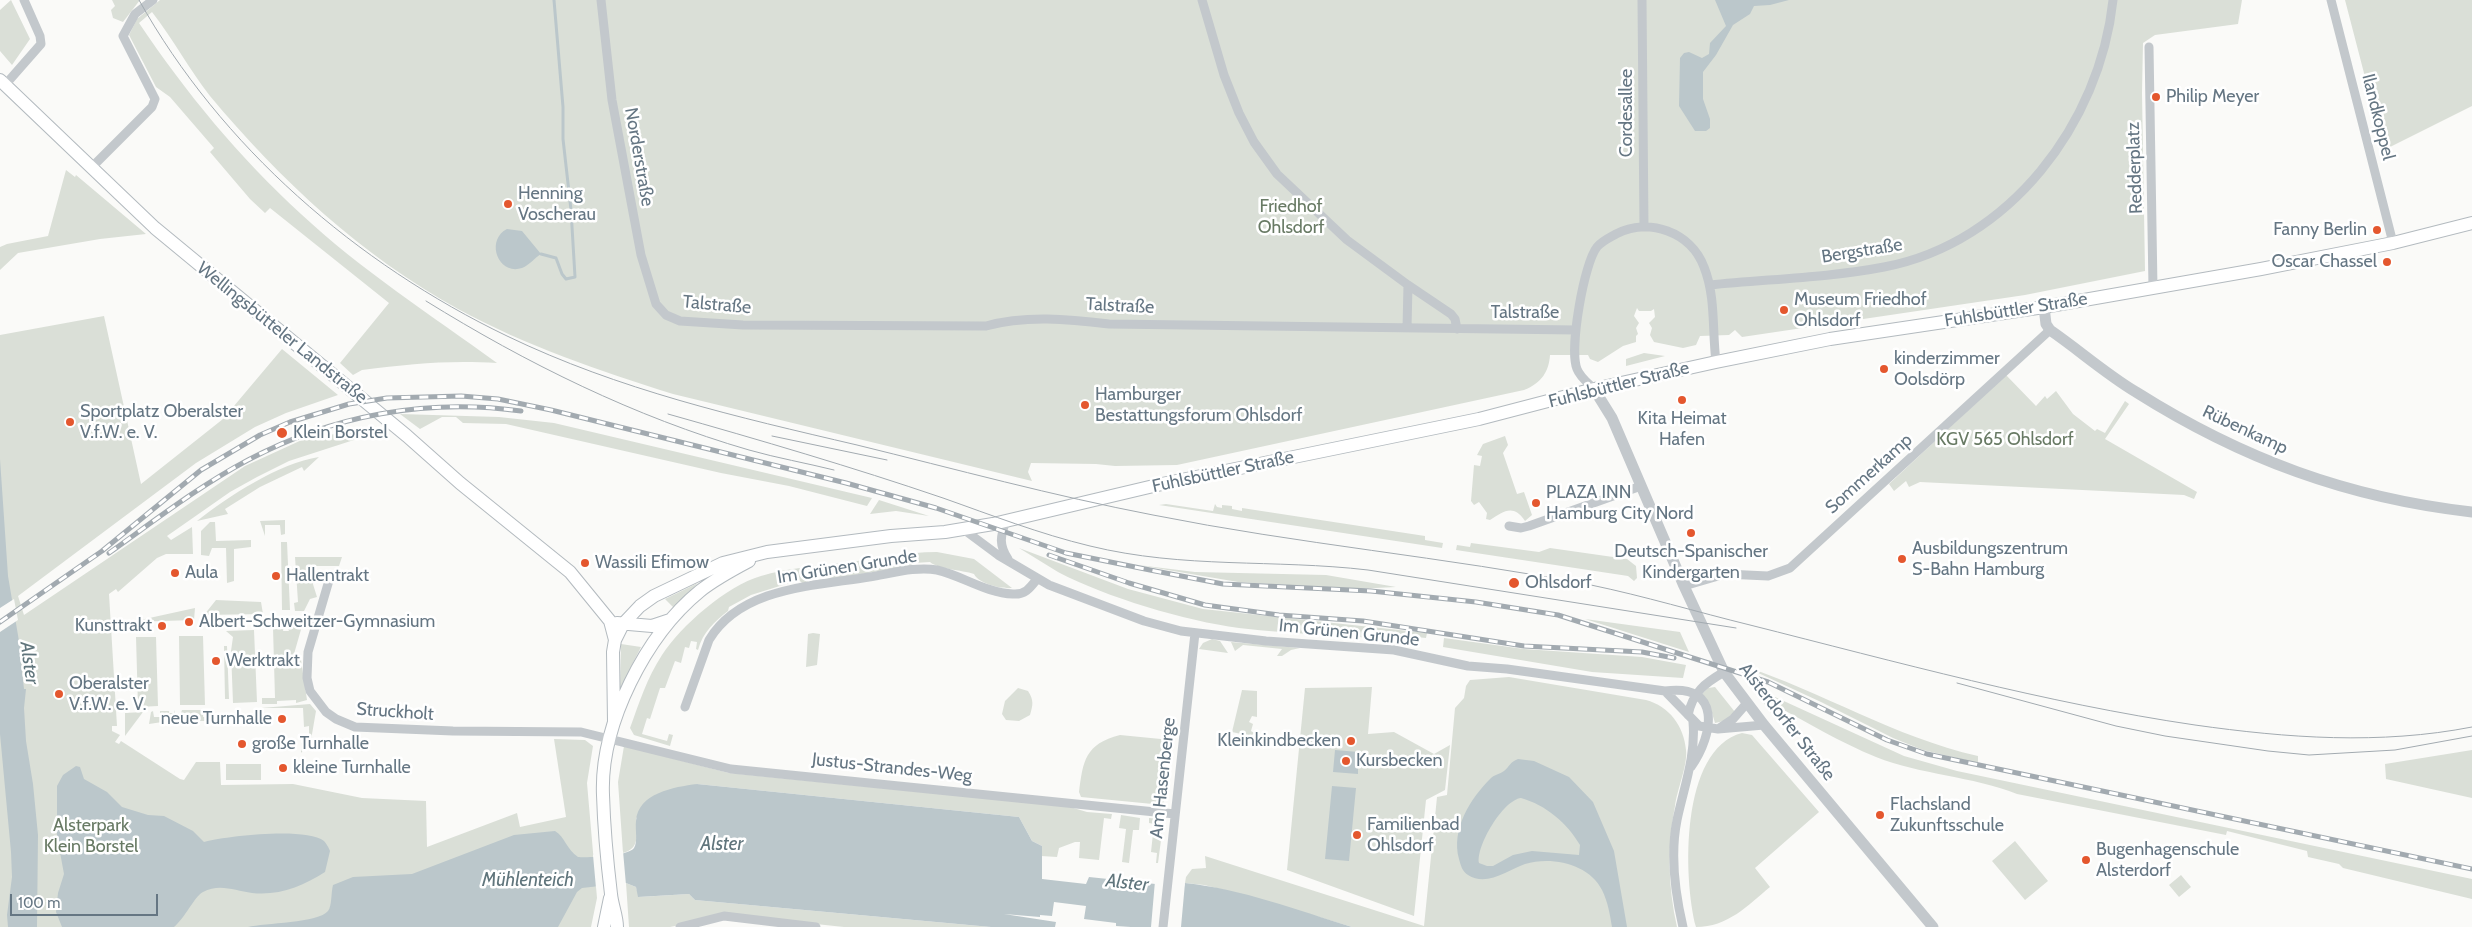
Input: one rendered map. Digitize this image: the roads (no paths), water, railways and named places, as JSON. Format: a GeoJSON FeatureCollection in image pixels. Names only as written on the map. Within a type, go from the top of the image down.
{"type":"FeatureCollection","features":[{"type":"Feature","properties":{"kind":"main road","name":"Wellingsbütteler Landstraße"},"geometry":{"type":"LineString","coordinates":[[2,83],[155,228],[407,436],[460,483],[565,567],[578,579],[610,621],[615,640]]}},
{"type":"Feature","properties":{"kind":"main road","name":"Fuhlsbüttler Straße"},"geometry":{"type":"LineString","coordinates":[[615,640],[624,624],[640,606],[654,596],[723,563],[767,552],[963,529],[1006,521],[1162,484],[1496,415],[1594,389],[1716,362],[1830,339],[2044,307],[2153,288],[2393,243],[2472,223]]}},
{"type":"Feature","properties":{"kind":"main road","name":"Fuhlsbüttler Straße"},"geometry":{"type":"LineString","coordinates":[[614,722],[651,645],[673,618],[700,591],[725,574],[767,552]]}},
{"type":"Feature","properties":{"kind":"main road"},"geometry":{"type":"LineString","coordinates":[[610,621],[624,624],[657,626],[673,618]]}},
{"type":"Feature","properties":{"kind":"main road"},"geometry":{"type":"LineString","coordinates":[[615,640],[614,722],[603,778],[611,896],[617,927]]}},
{"type":"Feature","properties":{"kind":"main road"},"geometry":{"type":"LineString","coordinates":[[604,927],[611,896]]}},
{"type":"Feature","properties":{"kind":"street"},"geometry":{"type":"LineString","coordinates":[[2,83],[41,44],[40,36],[24,0]]}},
{"type":"Feature","properties":{"kind":"street"},"geometry":{"type":"LineString","coordinates":[[91,168],[152,107],[155,99],[124,36],[135,14],[153,0]]}},
{"type":"Feature","properties":{"kind":"street","name":"Norderstraße"},"geometry":{"type":"LineString","coordinates":[[601,0],[612,100],[627,186],[650,288],[656,304],[666,315]]}},
{"type":"Feature","properties":{"kind":"street"},"geometry":{"type":"LineString","coordinates":[[1202,0],[1224,75],[1239,113],[1254,142],[1277,174],[1347,240],[1451,314],[1455,319],[1458,329]]}},
{"type":"Feature","properties":{"kind":"street","name":"Cordesallee"},"geometry":{"type":"LineString","coordinates":[[1642,0],[1644,227]]}},
{"type":"Feature","properties":{"kind":"street","name":"Bergstraße"},"geometry":{"type":"LineString","coordinates":[[1710,285],[1884,267],[1913,259],[1952,242],[1988,220],[2021,193],[2050,161],[2074,126],[2092,88],[2105,50],[2113,0]]}},
{"type":"Feature","properties":{"kind":"street","name":"Ilandkoppel"},"geometry":{"type":"LineString","coordinates":[[2331,0],[2393,243]]}},
{"type":"Feature","properties":{"kind":"street","name":"Redderplatz"},"geometry":{"type":"LineString","coordinates":[[2149,47],[2153,288]]}},
{"type":"Feature","properties":{"kind":"street"},"geometry":{"type":"LineString","coordinates":[[1594,389],[1576,367],[1576,330],[1586,268],[1594,252],[1605,240],[1627,229],[1659,228],[1676,234],[1697,253],[1710,285],[1716,362]]}},
{"type":"Feature","properties":{"kind":"street"},"geometry":{"type":"LineString","coordinates":[[1407,328],[1408,285]]}},
{"type":"Feature","properties":{"kind":"street"},"geometry":{"type":"LineString","coordinates":[[2044,307],[2046,324],[2050,330]]}},
{"type":"Feature","properties":{"kind":"street","name":"Talstraße"},"geometry":{"type":"LineString","coordinates":[[666,315],[680,321],[743,325],[986,326],[1008,320],[1081,320],[1109,324],[1576,330]]}},
{"type":"Feature","properties":{"kind":"street","name":"Rübenkamp"},"geometry":{"type":"LineString","coordinates":[[2050,330],[2134,392],[2230,446],[2307,477],[2372,496],[2437,508],[2472,512]]}},
{"type":"Feature","properties":{"kind":"street","name":"Sommerkamp"},"geometry":{"type":"LineString","coordinates":[[1684,586],[1725,574],[1768,576],[1790,568],[2050,330]]}},
{"type":"Feature","properties":{"kind":"street","name":"Alsterdorfer Straße"},"geometry":{"type":"LineString","coordinates":[[1594,389],[1605,405],[1684,586],[1724,672],[1764,725],[1932,927]]}},
{"type":"Feature","properties":{"kind":"street"},"geometry":{"type":"LineString","coordinates":[[1508,526],[1521,528],[1530,526],[1641,486]]}},
{"type":"Feature","properties":{"kind":"street"},"geometry":{"type":"LineString","coordinates":[[1006,521],[1000,544],[1009,561]]}},
{"type":"Feature","properties":{"kind":"street","name":"Im Grünen Grunde"},"geometry":{"type":"LineString","coordinates":[[963,529],[1037,579],[1065,592],[1144,621],[1195,633],[1266,641],[1394,650],[1468,666],[1507,668],[1665,691],[1682,689],[1695,694]]}},
{"type":"Feature","properties":{"kind":"street","name":"Im Grünen Grunde"},"geometry":{"type":"LineString","coordinates":[[685,707],[709,640],[715,631],[734,613],[780,591],[910,570],[936,570],[982,587],[1012,594],[1026,591],[1037,579]]}},
{"type":"Feature","properties":{"kind":"street","name":"Struckholt"},"geometry":{"type":"LineString","coordinates":[[330,577],[308,652],[307,678],[317,702],[336,719],[355,727],[379,729],[581,732],[610,738]]}},
{"type":"Feature","properties":{"kind":"street","name":"Am Hasenberge"},"geometry":{"type":"LineString","coordinates":[[1163,927],[1195,633]]}},
{"type":"Feature","properties":{"kind":"street"},"geometry":{"type":"LineString","coordinates":[[1683,927],[1675,882],[1674,852],[1677,822],[1691,767],[1691,718],[1695,694],[1705,684],[1724,672]]}},
{"type":"Feature","properties":{"kind":"street"},"geometry":{"type":"LineString","coordinates":[[1665,691],[1673,696],[1691,718],[1714,728],[1764,725]]}},
{"type":"Feature","properties":{"kind":"street"},"geometry":{"type":"LineString","coordinates":[[1695,694],[1708,713],[1714,728]]}},
{"type":"Feature","properties":{"kind":"street"},"geometry":{"type":"LineString","coordinates":[[1691,767],[1701,753],[1714,728],[1733,718],[1747,703]]}},
{"type":"Feature","properties":{"kind":"street","name":"Justus-Strandes-Weg"},"geometry":{"type":"LineString","coordinates":[[610,738],[670,755],[731,769],[1175,814]]}},
{"type":"Feature","properties":{"kind":"street"},"geometry":{"type":"LineString","coordinates":[[680,927],[724,916],[816,927]]}},
{"type":"Feature","properties":{"kind":"water"},"geometry":{"type":"Polygon","coordinates":[[[1715,0],[1789,0],[1770,5],[1754,6],[1750,14],[1733,25],[1716,55],[1703,72],[1703,99],[1710,119],[1710,128],[1706,131],[1695,131],[1679,106],[1680,58],[1684,53],[1689,52],[1702,58],[1709,54],[1710,43],[1726,26],[1715,0]]]}},
{"type":"Feature","properties":{"kind":"water"},"geometry":{"type":"Polygon","coordinates":[[[507,229],[522,231],[541,254],[522,268],[506,267],[497,256],[496,248],[500,234],[507,229]]]}},
{"type":"Feature","properties":{"kind":"water"},"geometry":{"type":"Polygon","coordinates":[[[0,459],[8,576],[21,653],[24,689],[26,689],[24,708],[26,741],[38,835],[37,927],[8,927],[7,915],[12,877],[0,734],[0,459]]]}},
{"type":"Feature","properties":{"kind":"water","name":"Kursbecken"},"geometry":{"type":"Polygon","coordinates":[[[1335,750],[1358,752],[1358,774],[1333,772],[1335,750]]]}},
{"type":"Feature","properties":{"kind":"water"},"geometry":{"type":"Polygon","coordinates":[[[1518,759],[1534,761],[1569,777],[1593,802],[1614,851],[1627,927],[1612,927],[1606,899],[1596,881],[1579,868],[1569,864],[1547,861],[1536,862],[1483,879],[1468,875],[1463,870],[1457,848],[1460,826],[1464,815],[1483,786],[1492,777],[1504,771],[1518,759]],[[1521,798],[1514,801],[1499,815],[1486,835],[1479,855],[1479,863],[1493,866],[1513,855],[1532,851],[1579,855],[1580,845],[1569,829],[1547,810],[1521,798]]]}},
{"type":"Feature","properties":{"kind":"water"},"geometry":{"type":"Polygon","coordinates":[[[76,766],[80,767],[84,779],[107,792],[122,807],[148,815],[164,816],[193,831],[204,842],[230,837],[266,834],[301,834],[315,837],[324,841],[330,851],[325,872],[299,886],[272,893],[252,893],[228,888],[209,889],[200,895],[174,927],[62,927],[56,912],[58,893],[64,874],[57,836],[57,786],[63,775],[76,766]]]}},
{"type":"Feature","properties":{"kind":"water","name":"Alster"},"geometry":{"type":"Polygon","coordinates":[[[697,784],[1019,817],[1032,841],[1042,846],[1042,879],[1086,884],[1089,877],[1184,887],[1185,883],[1206,886],[1269,901],[1352,927],[1116,926],[1116,923],[1084,919],[1086,906],[1054,902],[1052,916],[1004,914],[1056,922],[1055,927],[991,927],[695,900],[689,894],[638,897],[636,887],[626,883],[582,888],[577,892],[558,927],[248,927],[291,922],[323,915],[330,906],[333,885],[353,877],[412,874],[514,835],[555,831],[578,857],[616,855],[631,851],[635,845],[638,811],[643,804],[659,793],[697,784]]]}},
{"type":"Feature","properties":{"kind":"water"},"geometry":{"type":"Polygon","coordinates":[[[1332,786],[1356,788],[1349,861],[1325,859],[1332,786]]]}},
{"type":"Feature","properties":{"kind":"waterway"},"geometry":{"type":"LineString","coordinates":[[541,254],[556,258],[566,279],[575,277],[571,210],[563,139],[563,107],[554,0]]}},
{"type":"Feature","properties":{"kind":"tram line"},"geometry":{"type":"LineString","coordinates":[[139,0],[172,54],[210,104],[252,152],[298,196],[346,237],[398,274],[451,307],[549,355],[635,387],[767,424],[1079,499],[1207,525],[1317,543],[1481,566],[1591,585],[1971,681],[2139,716],[2230,730],[2334,738],[2403,736],[2472,727]]}},
{"type":"Feature","properties":{"kind":"tram line"},"geometry":{"type":"LineString","coordinates":[[426,301],[542,367],[664,422],[770,456],[834,470]]}},
{"type":"Feature","properties":{"kind":"tram line"},"geometry":{"type":"LineString","coordinates":[[668,414],[875,475],[1016,524],[1090,546],[1125,553],[1194,561],[1368,570],[1736,628]]}},
{"type":"Feature","properties":{"kind":"tram line"},"geometry":{"type":"LineString","coordinates":[[772,436],[887,460]]}},
{"type":"Feature","properties":{"kind":"tram line"},"geometry":{"type":"LineString","coordinates":[[1957,683],[2116,726],[2165,736],[2268,751],[2309,755],[2395,750],[2472,736]]}},
{"type":"Feature","properties":{"kind":"railway"},"geometry":{"type":"LineString","coordinates":[[0,622],[102,551],[201,470],[260,435],[290,422],[349,404],[387,398],[461,396],[498,399],[551,410],[846,483],[936,508],[1066,553],[1223,584],[1371,591],[1476,602],[1558,615],[1768,682],[1887,740],[1927,754],[2472,869]]}},
{"type":"Feature","properties":{"kind":"railway"},"geometry":{"type":"LineString","coordinates":[[109,553],[177,504],[230,470],[280,444],[313,432],[347,421],[416,409],[451,407],[521,411]]}},
{"type":"Feature","properties":{"kind":"railway"},"geometry":{"type":"LineString","coordinates":[[1049,555],[1129,583],[1205,605],[1279,615],[1363,621],[1524,646],[1642,652],[1674,658]]}},
{"type":"Feature","properties":{"kind":"place","name":"Philip Meyer"},"geometry":{"type":"Point","coordinates":[2156,97]}},
{"type":"Feature","properties":{"kind":"place","name":"Henning Voscherau"},"geometry":{"type":"Point","coordinates":[508,204]}},
{"type":"Feature","properties":{"kind":"place","name":"Fanny Berlin"},"geometry":{"type":"Point","coordinates":[2377,230]}},
{"type":"Feature","properties":{"kind":"place","name":"Oscar Chassel"},"geometry":{"type":"Point","coordinates":[2387,262]}},
{"type":"Feature","properties":{"kind":"place","name":"Museum Friedhof Ohlsdorf"},"geometry":{"type":"Point","coordinates":[1784,310]}},
{"type":"Feature","properties":{"kind":"place","name":"kinderzimmer Oolsdörp"},"geometry":{"type":"Point","coordinates":[1884,369]}},
{"type":"Feature","properties":{"kind":"place","name":"Kita Heimat Hafen"},"geometry":{"type":"Point","coordinates":[1682,400]}},
{"type":"Feature","properties":{"kind":"place","name":"Hamburger Bestattungsforum Ohlsdorf"},"geometry":{"type":"Point","coordinates":[1085,405]}},
{"type":"Feature","properties":{"kind":"place","name":"Sportplatz Oberalster V.f.W. e. V."},"geometry":{"type":"Point","coordinates":[70,422]}},
{"type":"Feature","properties":{"kind":"place","name":"Klein Borstel"},"geometry":{"type":"Point","coordinates":[282,433]}},
{"type":"Feature","properties":{"kind":"place","name":"PLAZA INN Hamburg City Nord"},"geometry":{"type":"Point","coordinates":[1536,503]}},
{"type":"Feature","properties":{"kind":"place","name":"Deutsch-Spanischer Kindergarten"},"geometry":{"type":"Point","coordinates":[1691,533]}},
{"type":"Feature","properties":{"kind":"place","name":"Ausbildungszentrum S-Bahn Hamburg"},"geometry":{"type":"Point","coordinates":[1902,559]}},
{"type":"Feature","properties":{"kind":"place","name":"Wassili Efimow"},"geometry":{"type":"Point","coordinates":[585,563]}},
{"type":"Feature","properties":{"kind":"place","name":"Aula"},"geometry":{"type":"Point","coordinates":[175,573]}},
{"type":"Feature","properties":{"kind":"place","name":"Hallentrakt"},"geometry":{"type":"Point","coordinates":[276,576]}},
{"type":"Feature","properties":{"kind":"place","name":"Ohlsdorf"},"geometry":{"type":"Point","coordinates":[1514,583]}},
{"type":"Feature","properties":{"kind":"place","name":"Albert-Schweitzer-Gymnasium"},"geometry":{"type":"Point","coordinates":[189,622]}},
{"type":"Feature","properties":{"kind":"place","name":"Kunsttrakt"},"geometry":{"type":"Point","coordinates":[162,626]}},
{"type":"Feature","properties":{"kind":"place","name":"Werktrakt"},"geometry":{"type":"Point","coordinates":[216,661]}},
{"type":"Feature","properties":{"kind":"place","name":"Oberalster V.f.W. e. V."},"geometry":{"type":"Point","coordinates":[59,694]}},
{"type":"Feature","properties":{"kind":"place","name":"neue Turnhalle"},"geometry":{"type":"Point","coordinates":[282,719]}},
{"type":"Feature","properties":{"kind":"place","name":"Kleinkindbecken"},"geometry":{"type":"Point","coordinates":[1351,741]}},
{"type":"Feature","properties":{"kind":"place","name":"große Turnhalle"},"geometry":{"type":"Point","coordinates":[242,744]}},
{"type":"Feature","properties":{"kind":"place","name":"Kursbecken"},"geometry":{"type":"Point","coordinates":[1346,761]}},
{"type":"Feature","properties":{"kind":"place","name":"kleine Turnhalle"},"geometry":{"type":"Point","coordinates":[283,768]}},
{"type":"Feature","properties":{"kind":"place","name":"Flachsland Zukunftsschule"},"geometry":{"type":"Point","coordinates":[1880,815]}},
{"type":"Feature","properties":{"kind":"place","name":"Familienbad Ohlsdorf"},"geometry":{"type":"Point","coordinates":[1357,835]}},
{"type":"Feature","properties":{"kind":"place","name":"Bugenhagenschule Alsterdorf"},"geometry":{"type":"Point","coordinates":[2086,860]}},
{"type":"Feature","properties":{"kind":"park label","name":"Friedhof Ohlsdorf"},"geometry":{"type":"Point","coordinates":[1291,217]}},
{"type":"Feature","properties":{"kind":"park label","name":"KGV 565 Ohlsdorf"},"geometry":{"type":"Point","coordinates":[2005,440]}},
{"type":"Feature","properties":{"kind":"park label","name":"Alsterpark Klein Borstel"},"geometry":{"type":"Point","coordinates":[91,836]}},
{"type":"Feature","properties":{"kind":"water label","name":"Mühlenteich"},"geometry":{"type":"Point","coordinates":[528,880]}}]}
